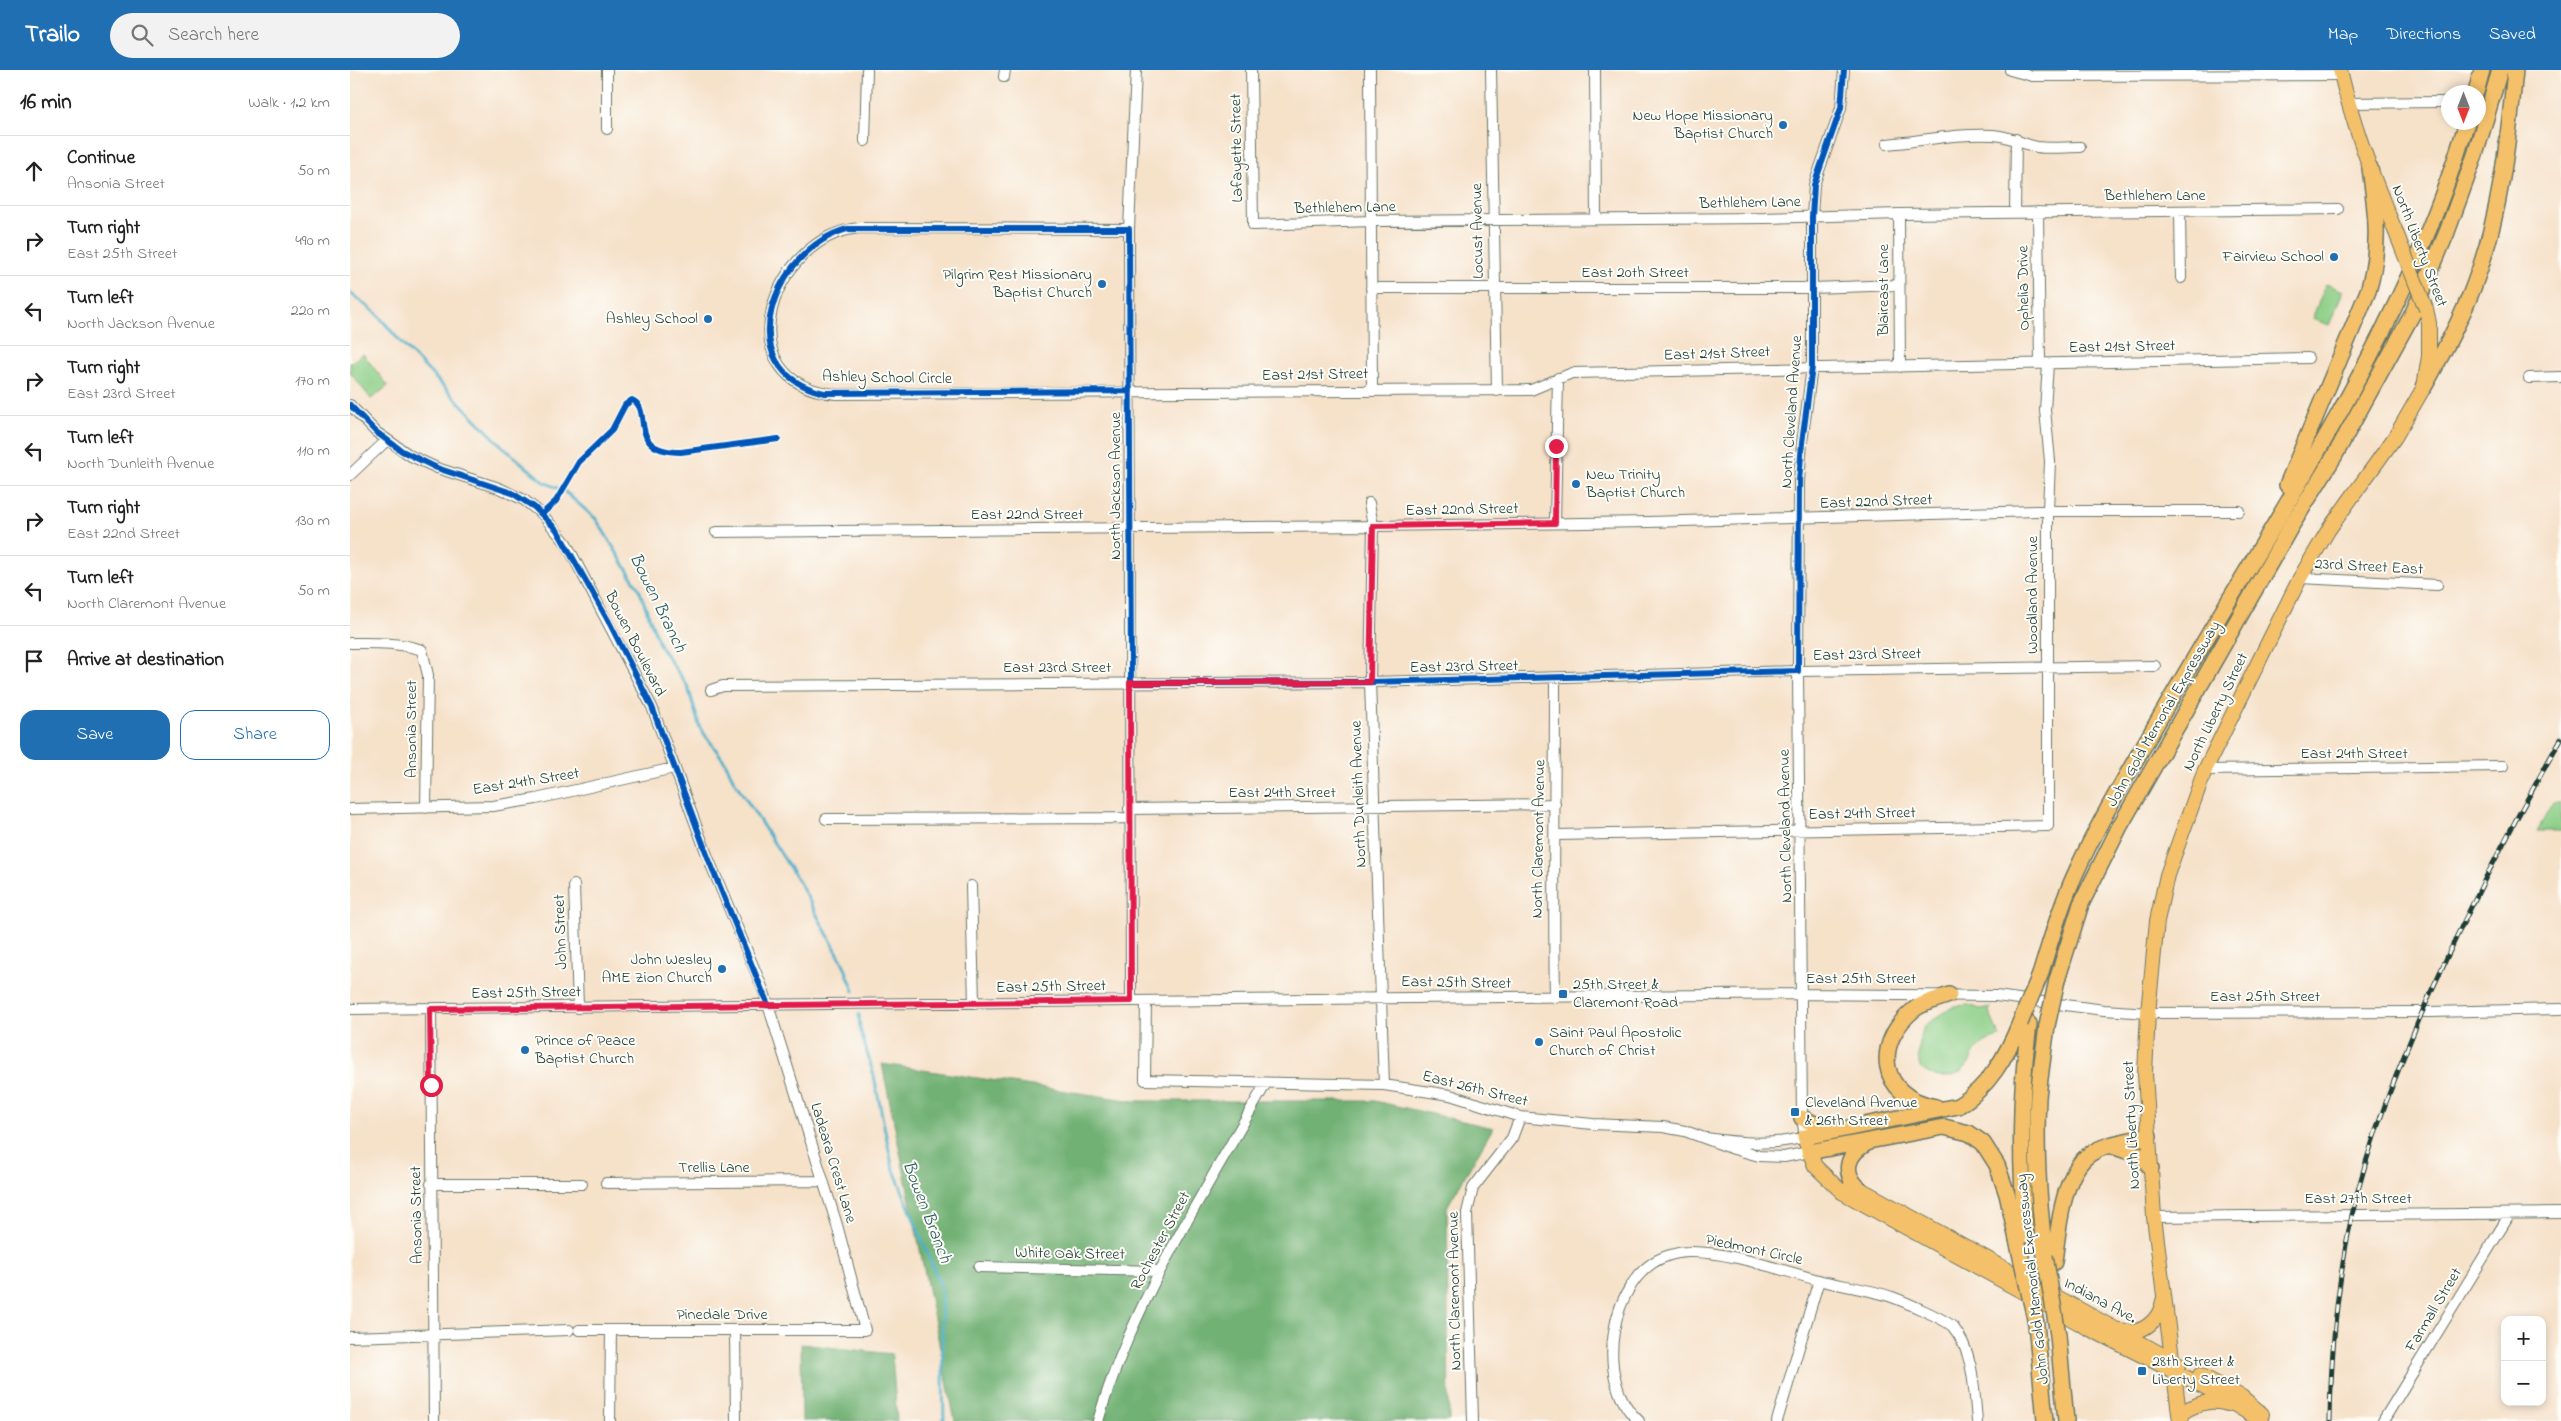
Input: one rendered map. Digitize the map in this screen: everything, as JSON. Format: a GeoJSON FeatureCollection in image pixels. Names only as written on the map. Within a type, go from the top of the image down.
{"type":"FeatureCollection","features":[{"type":"Feature","properties":{"kind":"highway"},"geometry":{"type":"LineString","coordinates":[[2478,85],[2482,70]]}},
{"type":"Feature","properties":{"kind":"highway","name":"John Gold Memorial Expressway"},"geometry":{"type":"LineString","coordinates":[[2066,1421],[2049,1259],[2038,1189],[2038,1098],[2047,1026],[2057,980],[2081,904],[2120,826],[2290,528],[2335,455],[2413,313],[2475,155],[2500,70]]}},
{"type":"Feature","properties":{"kind":"highway"},"geometry":{"type":"LineString","coordinates":[[2424,387],[2455,331],[2481,264],[2505,167],[2515,70]]}},
{"type":"Feature","properties":{"kind":"highway","name":"John Gold Memorial Expressway"},"geometry":{"type":"LineString","coordinates":[[2045,1421],[2036,1323],[2022,1245],[2020,1132],[2025,1024],[2040,975],[2072,880],[2094,836],[2334,421],[2398,303],[2439,207],[2465,130]]}},
{"type":"Feature","properties":{"kind":"highway"},"geometry":{"type":"LineString","coordinates":[[2263,542],[2368,292],[2375,270],[2377,224],[2370,168]]}},
{"type":"Feature","properties":{"kind":"highway"},"geometry":{"type":"LineString","coordinates":[[1942,1108],[1919,1104],[1902,1094],[1890,1074],[1889,1044],[1898,1027],[1918,1007],[1949,995]]}},
{"type":"Feature","properties":{"kind":"highway"},"geometry":{"type":"LineString","coordinates":[[1805,1137],[1958,1106],[1981,1089],[1994,1074],[2025,1024]]}},
{"type":"Feature","properties":{"kind":"highway"},"geometry":{"type":"LineString","coordinates":[[1802,1118],[1819,1126],[1832,1129],[1848,1128]]}},
{"type":"Feature","properties":{"kind":"highway"},"geometry":{"type":"LineString","coordinates":[[1809,1152],[1944,1127],[1961,1130],[1976,1137],[1991,1153],[2007,1194],[2022,1245]]}},
{"type":"Feature","properties":{"kind":"highway"},"geometry":{"type":"LineString","coordinates":[[2049,1259],[2061,1213],[2078,1166],[2089,1155],[2111,1145],[2149,1136]]}},
{"type":"Feature","properties":{"kind":"highway"},"geometry":{"type":"LineString","coordinates":[[1860,1189],[1848,1174],[1849,1160],[1854,1153],[1870,1142]]}},
{"type":"Feature","properties":{"kind":"highway"},"geometry":{"type":"LineString","coordinates":[[2111,1145],[2124,1148],[2141,1156],[2151,1168]]}},
{"type":"Feature","properties":{"kind":"main road","name":"North Liberty Street"},"geometry":{"type":"LineString","coordinates":[[2181,1421],[2154,1217],[2145,1073],[2148,1013],[2158,921],[2167,875],[2206,770],[2300,578],[2329,529],[2395,437],[2424,387],[2430,356],[2429,323],[2426,309],[2370,168],[2348,103],[2341,73]]}},
{"type":"Feature","properties":{"kind":"main road","name":"Indiana Ave."},"geometry":{"type":"LineString","coordinates":[[1805,1137],[1809,1152],[1821,1173],[1842,1192],[2088,1328],[2224,1386],[2249,1403],[2270,1421]]}},
{"type":"Feature","properties":{"kind":"main road","name":"Indiana Ave."},"geometry":{"type":"LineString","coordinates":[[1809,1152],[1838,1178],[2113,1328],[2262,1421]]}},
{"type":"Feature","properties":{"kind":"main road"},"geometry":{"type":"LineString","coordinates":[[2113,1328],[2127,1332],[2147,1326],[2160,1314],[2164,1296]]}},
{"type":"Feature","properties":{"kind":"main road"},"geometry":{"type":"LineString","coordinates":[[2181,1421],[2184,1411],[2207,1402],[2240,1408]]}},
{"type":"Feature","properties":{"kind":"street"},"geometry":{"type":"LineString","coordinates":[[607,70],[607,129]]}},
{"type":"Feature","properties":{"kind":"street"},"geometry":{"type":"LineString","coordinates":[[865,141],[867,70]]}},
{"type":"Feature","properties":{"kind":"street","name":"North Jackson Avenue"},"geometry":{"type":"LineString","coordinates":[[1131,1001],[1129,813],[1129,229],[1136,70]]}},
{"type":"Feature","properties":{"kind":"street","name":"Lafayette Street"},"geometry":{"type":"LineString","coordinates":[[1251,70],[1253,225]]}},
{"type":"Feature","properties":{"kind":"street"},"geometry":{"type":"LineString","coordinates":[[1370,70],[1372,390]]}},
{"type":"Feature","properties":{"kind":"street","name":"Locust Avenue"},"geometry":{"type":"LineString","coordinates":[[1491,70],[1493,289],[1497,391]]}},
{"type":"Feature","properties":{"kind":"street"},"geometry":{"type":"LineString","coordinates":[[1595,70],[1596,219]]}},
{"type":"Feature","properties":{"kind":"street","name":"North Cleveland Avenue"},"geometry":{"type":"LineString","coordinates":[[1805,1137],[1802,1118],[1802,830],[1798,671],[1799,518],[1802,443],[1812,367],[1812,217],[1814,185],[1841,108],[1844,70]]}},
{"type":"Feature","properties":{"kind":"street"},"geometry":{"type":"LineString","coordinates":[[2010,70],[2032,76],[2341,73]]}},
{"type":"Feature","properties":{"kind":"street"},"geometry":{"type":"LineString","coordinates":[[2348,103],[2441,102]]}},
{"type":"Feature","properties":{"kind":"street"},"geometry":{"type":"LineString","coordinates":[[1887,144],[1924,141],[1936,136],[1994,135],[2016,139],[2038,147],[2080,147]]}},
{"type":"Feature","properties":{"kind":"street"},"geometry":{"type":"LineString","coordinates":[[2015,213],[2016,139]]}},
{"type":"Feature","properties":{"kind":"street","name":"Bethlehem Lane"},"geometry":{"type":"LineString","coordinates":[[1253,225],[2338,209]]}},
{"type":"Feature","properties":{"kind":"street"},"geometry":{"type":"LineString","coordinates":[[2180,211],[2181,278]]}},
{"type":"Feature","properties":{"kind":"street","name":"Ophelia Drive"},"geometry":{"type":"LineString","coordinates":[[2038,212],[2044,364]]}},
{"type":"Feature","properties":{"kind":"street","name":"Blaireast Lane"},"geometry":{"type":"LineString","coordinates":[[1899,214],[1900,366]]}},
{"type":"Feature","properties":{"kind":"street","name":"Ashley School Circle"},"geometry":{"type":"LineString","coordinates":[[1129,229],[860,228],[840,231],[810,250],[789,273],[772,304],[768,333],[774,358],[789,376],[802,386],[824,393],[1130,391]]}},
{"type":"Feature","properties":{"kind":"street","name":"East 20th Street"},"geometry":{"type":"LineString","coordinates":[[1371,288],[1812,288],[1899,285]]}},
{"type":"Feature","properties":{"kind":"street","name":"East 21st Street"},"geometry":{"type":"LineString","coordinates":[[1130,391],[1497,391],[1531,390],[1572,373],[2308,358]]}},
{"type":"Feature","properties":{"kind":"street","name":"Woodland Avenue"},"geometry":{"type":"LineString","coordinates":[[2044,364],[2045,410],[2050,461],[2048,511],[2048,826]]}},
{"type":"Feature","properties":{"kind":"street"},"geometry":{"type":"LineString","coordinates":[[1555,523],[1558,378]]}},
{"type":"Feature","properties":{"kind":"street"},"geometry":{"type":"LineString","coordinates":[[2529,378],[2561,378]]}},
{"type":"Feature","properties":{"kind":"street","name":"Bowen Boulevard"},"geometry":{"type":"LineString","coordinates":[[350,405],[386,441],[411,456],[437,468],[512,493],[534,507],[557,530],[638,679],[661,730],[674,768],[768,1005]]}},
{"type":"Feature","properties":{"kind":"street"},"geometry":{"type":"LineString","coordinates":[[350,475],[386,441]]}},
{"type":"Feature","properties":{"kind":"street","name":"North Dunleith Avenue"},"geometry":{"type":"LineString","coordinates":[[1369,502],[1373,526],[1370,682],[1384,1085]]}},
{"type":"Feature","properties":{"kind":"street","name":"East 22nd Street"},"geometry":{"type":"LineString","coordinates":[[716,532],[1373,526],[2048,511],[2239,511]]}},
{"type":"Feature","properties":{"kind":"street","name":"23rd Street East"},"geometry":{"type":"LineString","coordinates":[[2300,578],[2437,585]]}},
{"type":"Feature","properties":{"kind":"street","name":"Ansonia Street"},"geometry":{"type":"LineString","coordinates":[[350,643],[389,643],[422,650],[428,675],[426,808]]}},
{"type":"Feature","properties":{"kind":"street","name":"East 23rd Street"},"geometry":{"type":"LineString","coordinates":[[711,690],[723,686],[1370,682],[1555,679],[1798,671],[2155,666]]}},
{"type":"Feature","properties":{"kind":"street","name":"North Claremont Avenue"},"geometry":{"type":"LineString","coordinates":[[1555,679],[1556,835],[1553,915],[1555,998]]}},
{"type":"Feature","properties":{"kind":"street","name":"East 24th Street"},"geometry":{"type":"LineString","coordinates":[[2206,770],[2503,766]]}},
{"type":"Feature","properties":{"kind":"street","name":"East 24th Street"},"geometry":{"type":"LineString","coordinates":[[350,809],[493,806],[536,799],[674,768]]}},
{"type":"Feature","properties":{"kind":"street","name":"East 24th Street"},"geometry":{"type":"LineString","coordinates":[[826,819],[1556,804]]}},
{"type":"Feature","properties":{"kind":"street","name":"East 24th Street"},"geometry":{"type":"LineString","coordinates":[[1556,835],[2048,826]]}},
{"type":"Feature","properties":{"kind":"street","name":"John Street"},"geometry":{"type":"LineString","coordinates":[[574,885],[578,1008]]}},
{"type":"Feature","properties":{"kind":"street"},"geometry":{"type":"LineString","coordinates":[[971,886],[974,1003]]}},
{"type":"Feature","properties":{"kind":"street","name":"East 25th Street"},"geometry":{"type":"LineString","coordinates":[[350,1009],[1802,994],[1996,996],[2104,1010],[2148,1013],[2430,1012],[2561,1009]]}},
{"type":"Feature","properties":{"kind":"street","name":"East 26th Street"},"geometry":{"type":"LineString","coordinates":[[1146,1001],[1145,1080],[1384,1085],[1450,1095],[1520,1117],[1593,1124],[1663,1127],[1706,1138]]}},
{"type":"Feature","properties":{"kind":"street","name":"Ladeara Crest Lane"},"geometry":{"type":"LineString","coordinates":[[768,1005],[822,1180],[865,1330]]}},
{"type":"Feature","properties":{"kind":"street","name":"Ansonia Street"},"geometry":{"type":"LineString","coordinates":[[430,1009],[434,1421]]}},
{"type":"Feature","properties":{"kind":"street","name":"Rochester Street"},"geometry":{"type":"LineString","coordinates":[[1098,1421],[1118,1358],[1160,1271],[1266,1083]]}},
{"type":"Feature","properties":{"kind":"street","name":"North Claremont Avenue"},"geometry":{"type":"LineString","coordinates":[[1473,1421],[1467,1213],[1473,1188],[1512,1138],[1520,1117]]}},
{"type":"Feature","properties":{"kind":"street"},"geometry":{"type":"LineString","coordinates":[[1706,1138],[1732,1142],[1770,1144],[1805,1137]]}},
{"type":"Feature","properties":{"kind":"street"},"geometry":{"type":"LineString","coordinates":[[1706,1138],[1759,1156],[1784,1157],[1809,1152]]}},
{"type":"Feature","properties":{"kind":"street","name":"Trellis Lane"},"geometry":{"type":"LineString","coordinates":[[606,1183],[822,1180]]}},
{"type":"Feature","properties":{"kind":"street"},"geometry":{"type":"LineString","coordinates":[[431,1184],[582,1184]]}},
{"type":"Feature","properties":{"kind":"street","name":"East 27th Street"},"geometry":{"type":"LineString","coordinates":[[2154,1217],[2561,1213]]}},
{"type":"Feature","properties":{"kind":"street","name":"Farmall Street"},"geometry":{"type":"LineString","coordinates":[[2383,1421],[2510,1214]]}},
{"type":"Feature","properties":{"kind":"street","name":"Piedmont Circle"},"geometry":{"type":"LineString","coordinates":[[1638,1421],[1630,1414],[1617,1392],[1613,1379],[1611,1353],[1620,1311],[1636,1280],[1648,1267],[1667,1256],[1688,1252],[1719,1255],[1892,1297],[1952,1325],[1966,1348],[1974,1388],[1977,1421]]}},
{"type":"Feature","properties":{"kind":"street","name":"White Oak Street"},"geometry":{"type":"LineString","coordinates":[[979,1267],[1160,1271]]}},
{"type":"Feature","properties":{"kind":"street","name":"Piedmont Circle"},"geometry":{"type":"LineString","coordinates":[[1776,1421],[1819,1280]]}},
{"type":"Feature","properties":{"kind":"street","name":"Pinedale Drive"},"geometry":{"type":"LineString","coordinates":[[433,1336],[574,1330],[865,1330]]}},
{"type":"Feature","properties":{"kind":"street"},"geometry":{"type":"LineString","coordinates":[[610,1421],[611,1330]]}},
{"type":"Feature","properties":{"kind":"street"},"geometry":{"type":"LineString","coordinates":[[735,1330],[736,1421]]}},
{"type":"Feature","properties":{"kind":"street"},"geometry":{"type":"LineString","coordinates":[[350,1338],[433,1336]]}},
{"type":"Feature","properties":{"kind":"green space"},"geometry":{"type":"Polygon","coordinates":[[[2326,284],[2343,291],[2329,325],[2312,319],[2326,284]]]}},
{"type":"Feature","properties":{"kind":"green space"},"geometry":{"type":"Polygon","coordinates":[[[363,354],[388,386],[371,399],[350,372],[350,363],[363,354]]]}},
{"type":"Feature","properties":{"kind":"green space"},"geometry":{"type":"Polygon","coordinates":[[[2553,803],[2561,803],[2561,831],[2537,831],[2553,803]]]}},
{"type":"Feature","properties":{"kind":"green space"},"geometry":{"type":"Polygon","coordinates":[[[1969,1005],[1980,1009],[1990,1007],[1989,1012],[2000,1037],[1981,1045],[1965,1068],[1954,1075],[1942,1077],[1924,1071],[1921,1068],[1918,1057],[1924,1026],[1954,1006],[1969,1005]]]}},
{"type":"Feature","properties":{"kind":"green space"},"geometry":{"type":"Polygon","coordinates":[[[882,1064],[1134,1101],[1375,1101],[1493,1128],[1447,1207],[1449,1421],[955,1421],[882,1064]]]}},
{"type":"Feature","properties":{"kind":"green space"},"geometry":{"type":"Polygon","coordinates":[[[801,1344],[892,1354],[897,1421],[802,1421],[801,1344]]]}},
{"type":"Feature","properties":{"kind":"waterway","name":"Bowen Branch"},"geometry":{"type":"LineString","coordinates":[[350,293],[377,314],[403,345],[504,448],[544,482],[564,491],[596,519],[639,589],[660,646],[688,687],[700,728],[725,762],[733,779],[799,882],[843,963],[854,991]]}},
{"type":"Feature","properties":{"kind":"waterway","name":"Bowen Branch"},"geometry":{"type":"LineString","coordinates":[[859,1015],[860,1029],[874,1076],[892,1165],[941,1287],[944,1421]]}},
{"type":"Feature","properties":{"kind":"railway"},"geometry":{"type":"LineString","coordinates":[[2330,1421],[2333,1343],[2342,1266],[2359,1187],[2376,1131],[2407,1048],[2460,929],[2492,865],[2561,739]]}},
{"type":"Feature","properties":{"kind":"cycle path"},"geometry":{"type":"LineString","coordinates":[[1130,391],[824,393],[794,380],[776,361],[769,337],[771,310],[782,284],[799,260],[821,241],[847,229],[1129,229],[1131,683],[1370,682],[1798,671],[1799,481],[1812,367],[1812,217],[1814,185],[1841,108],[1844,70]]}},
{"type":"Feature","properties":{"kind":"cycle path"},"geometry":{"type":"LineString","coordinates":[[542,514],[556,501],[579,462],[612,430],[625,405],[632,400],[638,405],[641,412],[647,438],[653,445],[664,450],[681,452],[778,439]]}},
{"type":"Feature","properties":{"kind":"cycle path"},"geometry":{"type":"LineString","coordinates":[[350,405],[376,432],[402,451],[437,468],[512,493],[534,507],[557,530],[609,622],[652,707],[709,860],[768,1005]]}},
{"type":"Feature","properties":{"kind":"place","name":"New Hope Missionary Baptist Church"},"geometry":{"type":"Point","coordinates":[1783,125]}},
{"type":"Feature","properties":{"kind":"place","name":"Fairview School"},"geometry":{"type":"Point","coordinates":[2334,257]}},
{"type":"Feature","properties":{"kind":"place","name":"Pilgrim Rest Missionary Baptist Church"},"geometry":{"type":"Point","coordinates":[1102,284]}},
{"type":"Feature","properties":{"kind":"place","name":"Ashley School"},"geometry":{"type":"Point","coordinates":[708,319]}},
{"type":"Feature","properties":{"kind":"place","name":"New Trinity Baptist Church"},"geometry":{"type":"Point","coordinates":[1576,484]}},
{"type":"Feature","properties":{"kind":"place","name":"John Wesley AME Zion Church"},"geometry":{"type":"Point","coordinates":[722,969]}},
{"type":"Feature","properties":{"kind":"place","name":"25th Street & Claremont Road"},"geometry":{"type":"Point","coordinates":[1563,994]}},
{"type":"Feature","properties":{"kind":"place","name":"Saint Paul Apostolic Church of Christ"},"geometry":{"type":"Point","coordinates":[1539,1042]}},
{"type":"Feature","properties":{"kind":"place","name":"Prince of Peace Baptist Church"},"geometry":{"type":"Point","coordinates":[525,1050]}},
{"type":"Feature","properties":{"kind":"place","name":"Cleveland Avenue & 26th Street"},"geometry":{"type":"Point","coordinates":[1795,1112]}},
{"type":"Feature","properties":{"kind":"place","name":"28th Street & Liberty Street"},"geometry":{"type":"Point","coordinates":[2142,1371]}},
{"type":"Feature","properties":{"kind":"route"},"geometry":{"type":"LineString","coordinates":[[431,1085],[430,1009],[1131,1001],[1130,683],[1370,682],[1373,526],[1555,523],[1556,446]]}}]}
